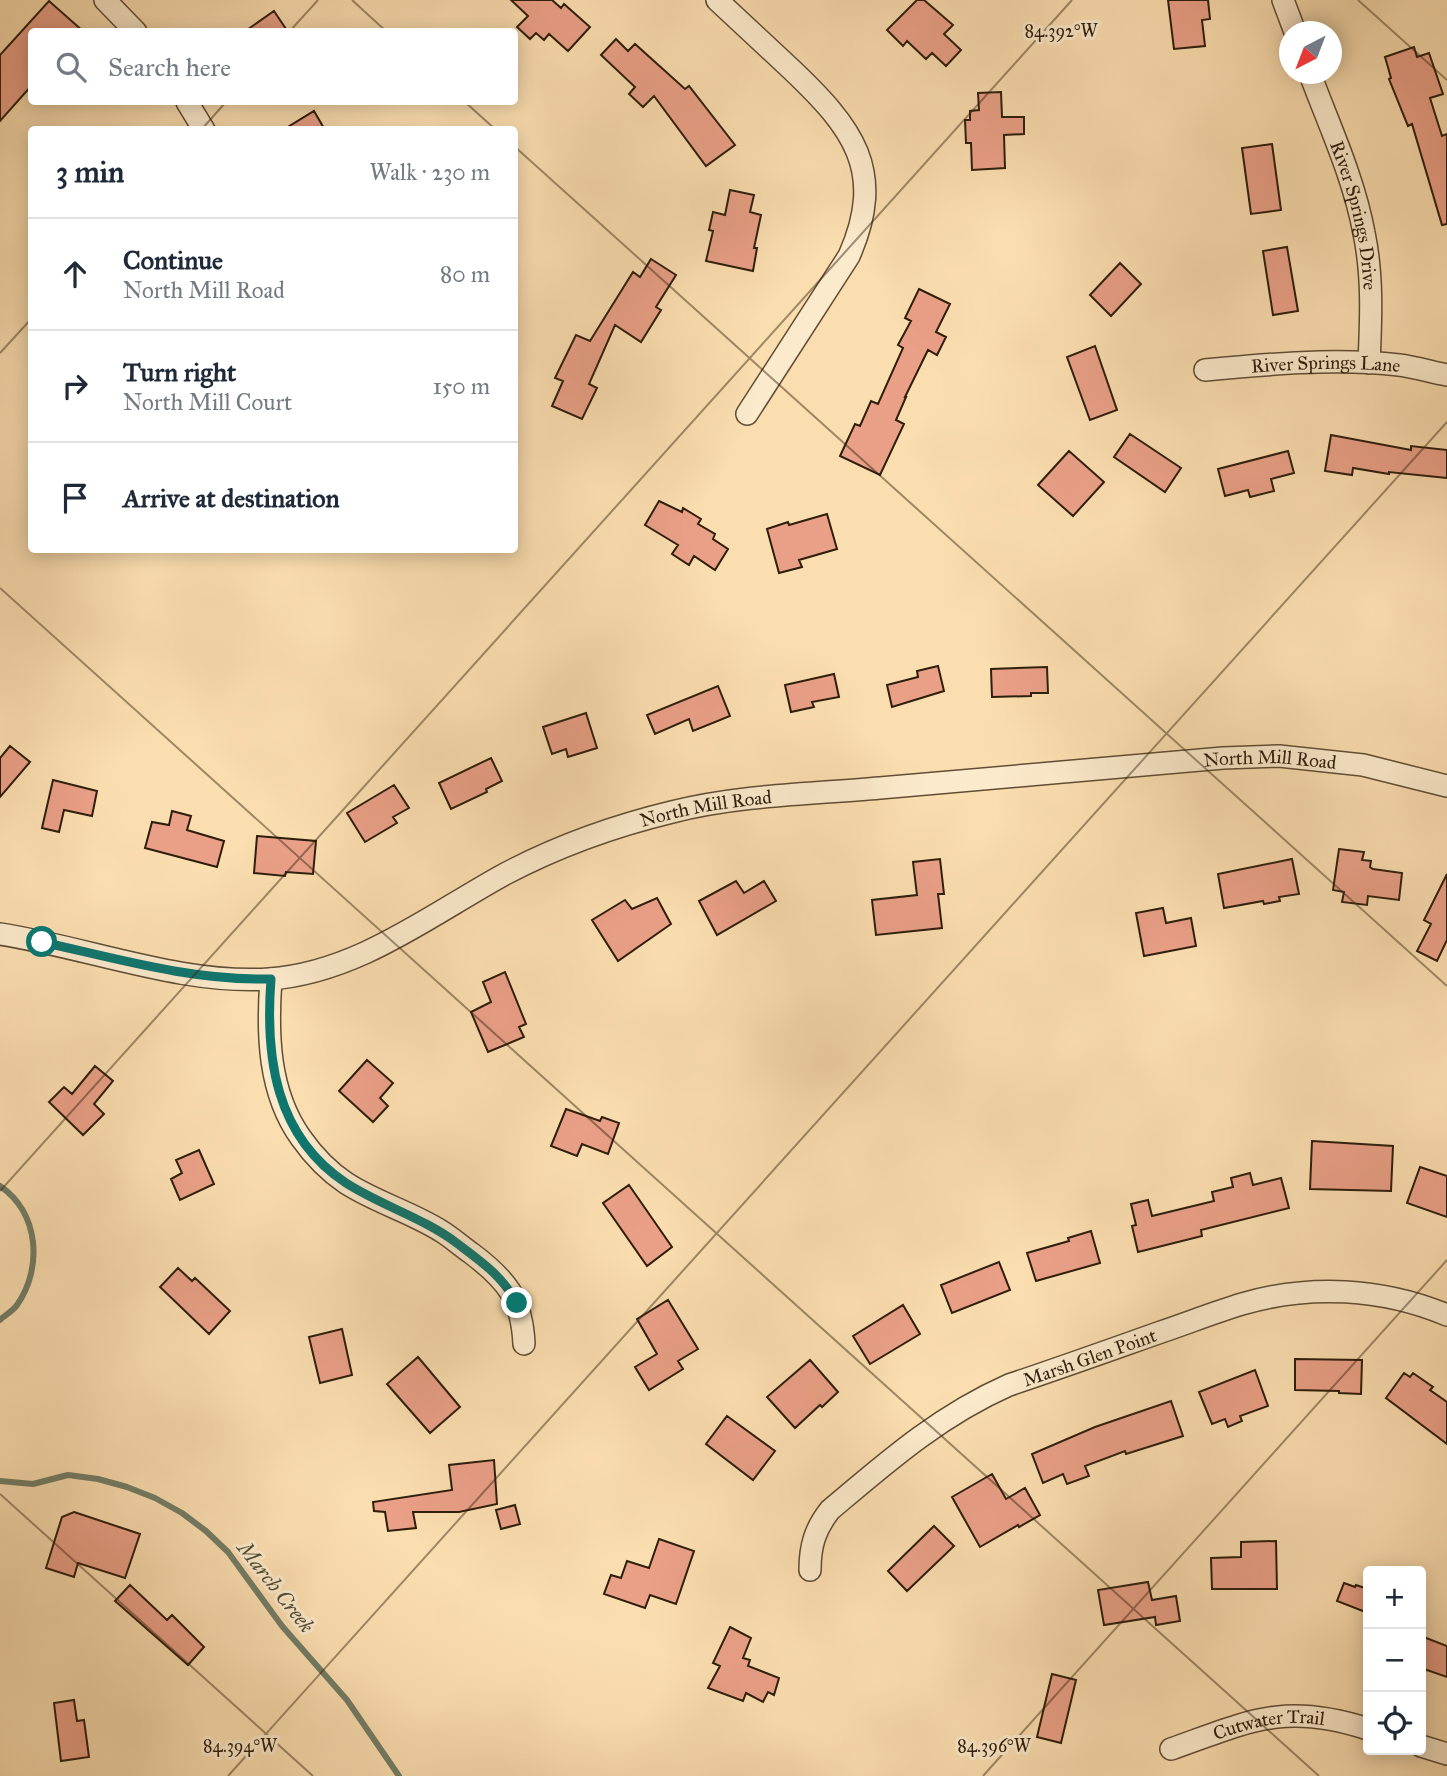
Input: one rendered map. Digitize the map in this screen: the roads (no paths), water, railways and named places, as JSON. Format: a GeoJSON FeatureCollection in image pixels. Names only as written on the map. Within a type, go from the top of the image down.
{"type":"FeatureCollection","features":[{"type":"Feature","properties":{"kind":"street"},"geometry":{"type":"LineString","coordinates":[[105,0],[132,28]]}},
{"type":"Feature","properties":{"kind":"street"},"geometry":{"type":"LineString","coordinates":[[717,0],[826,102],[849,132],[859,157],[864,183],[863,212],[857,238],[849,256],[747,414]]}},
{"type":"Feature","properties":{"kind":"street"},"geometry":{"type":"LineString","coordinates":[[1283,0],[1290,21]]}},
{"type":"Feature","properties":{"kind":"street","name":"River Springs Drive"},"geometry":{"type":"LineString","coordinates":[[1314,84],[1355,197],[1365,234],[1372,298],[1369,363]]}},
{"type":"Feature","properties":{"kind":"street"},"geometry":{"type":"LineString","coordinates":[[189,105],[202,126]]}},
{"type":"Feature","properties":{"kind":"street","name":"River Springs Lane"},"geometry":{"type":"LineString","coordinates":[[1205,370],[1287,362],[1369,363],[1447,375]]}},
{"type":"Feature","properties":{"kind":"street","name":"North Mill Road"},"geometry":{"type":"LineString","coordinates":[[0,934],[201,977],[271,979],[308,973],[342,963],[547,854],[611,829],[675,811],[757,799],[1223,758],[1279,756],[1363,765],[1447,786]]}},
{"type":"Feature","properties":{"kind":"street"},"geometry":{"type":"LineString","coordinates":[[271,979],[268,1021],[272,1063],[284,1108],[300,1137],[318,1160],[346,1183],[440,1231],[494,1270],[517,1303],[523,1324],[524,1345]]}},
{"type":"Feature","properties":{"kind":"street","name":"Marsh Glen Point"},"geometry":{"type":"LineString","coordinates":[[810,1570],[813,1538],[830,1510],[906,1446],[972,1402],[1009,1385],[1243,1304],[1289,1294],[1336,1291],[1378,1295],[1447,1315]]}},
{"type":"Feature","properties":{"kind":"street","name":"Cutwater Trail"},"geometry":{"type":"LineString","coordinates":[[1171,1749],[1256,1719],[1286,1714],[1320,1716],[1363,1728]]}},
{"type":"Feature","properties":{"kind":"street"},"geometry":{"type":"LineString","coordinates":[[1426,1748],[1447,1754]]}},
{"type":"Feature","properties":{"kind":"waterway","name":"March Creek"},"geometry":{"type":"LineString","coordinates":[[0,1186],[23,1210],[33,1241],[31,1274],[25,1290],[15,1307],[0,1320]]}},
{"type":"Feature","properties":{"kind":"waterway","name":"March Creek"},"geometry":{"type":"LineString","coordinates":[[0,1481],[33,1484],[68,1475],[98,1479],[155,1498],[182,1513],[228,1552],[282,1626],[347,1700],[399,1776]]}}]}
